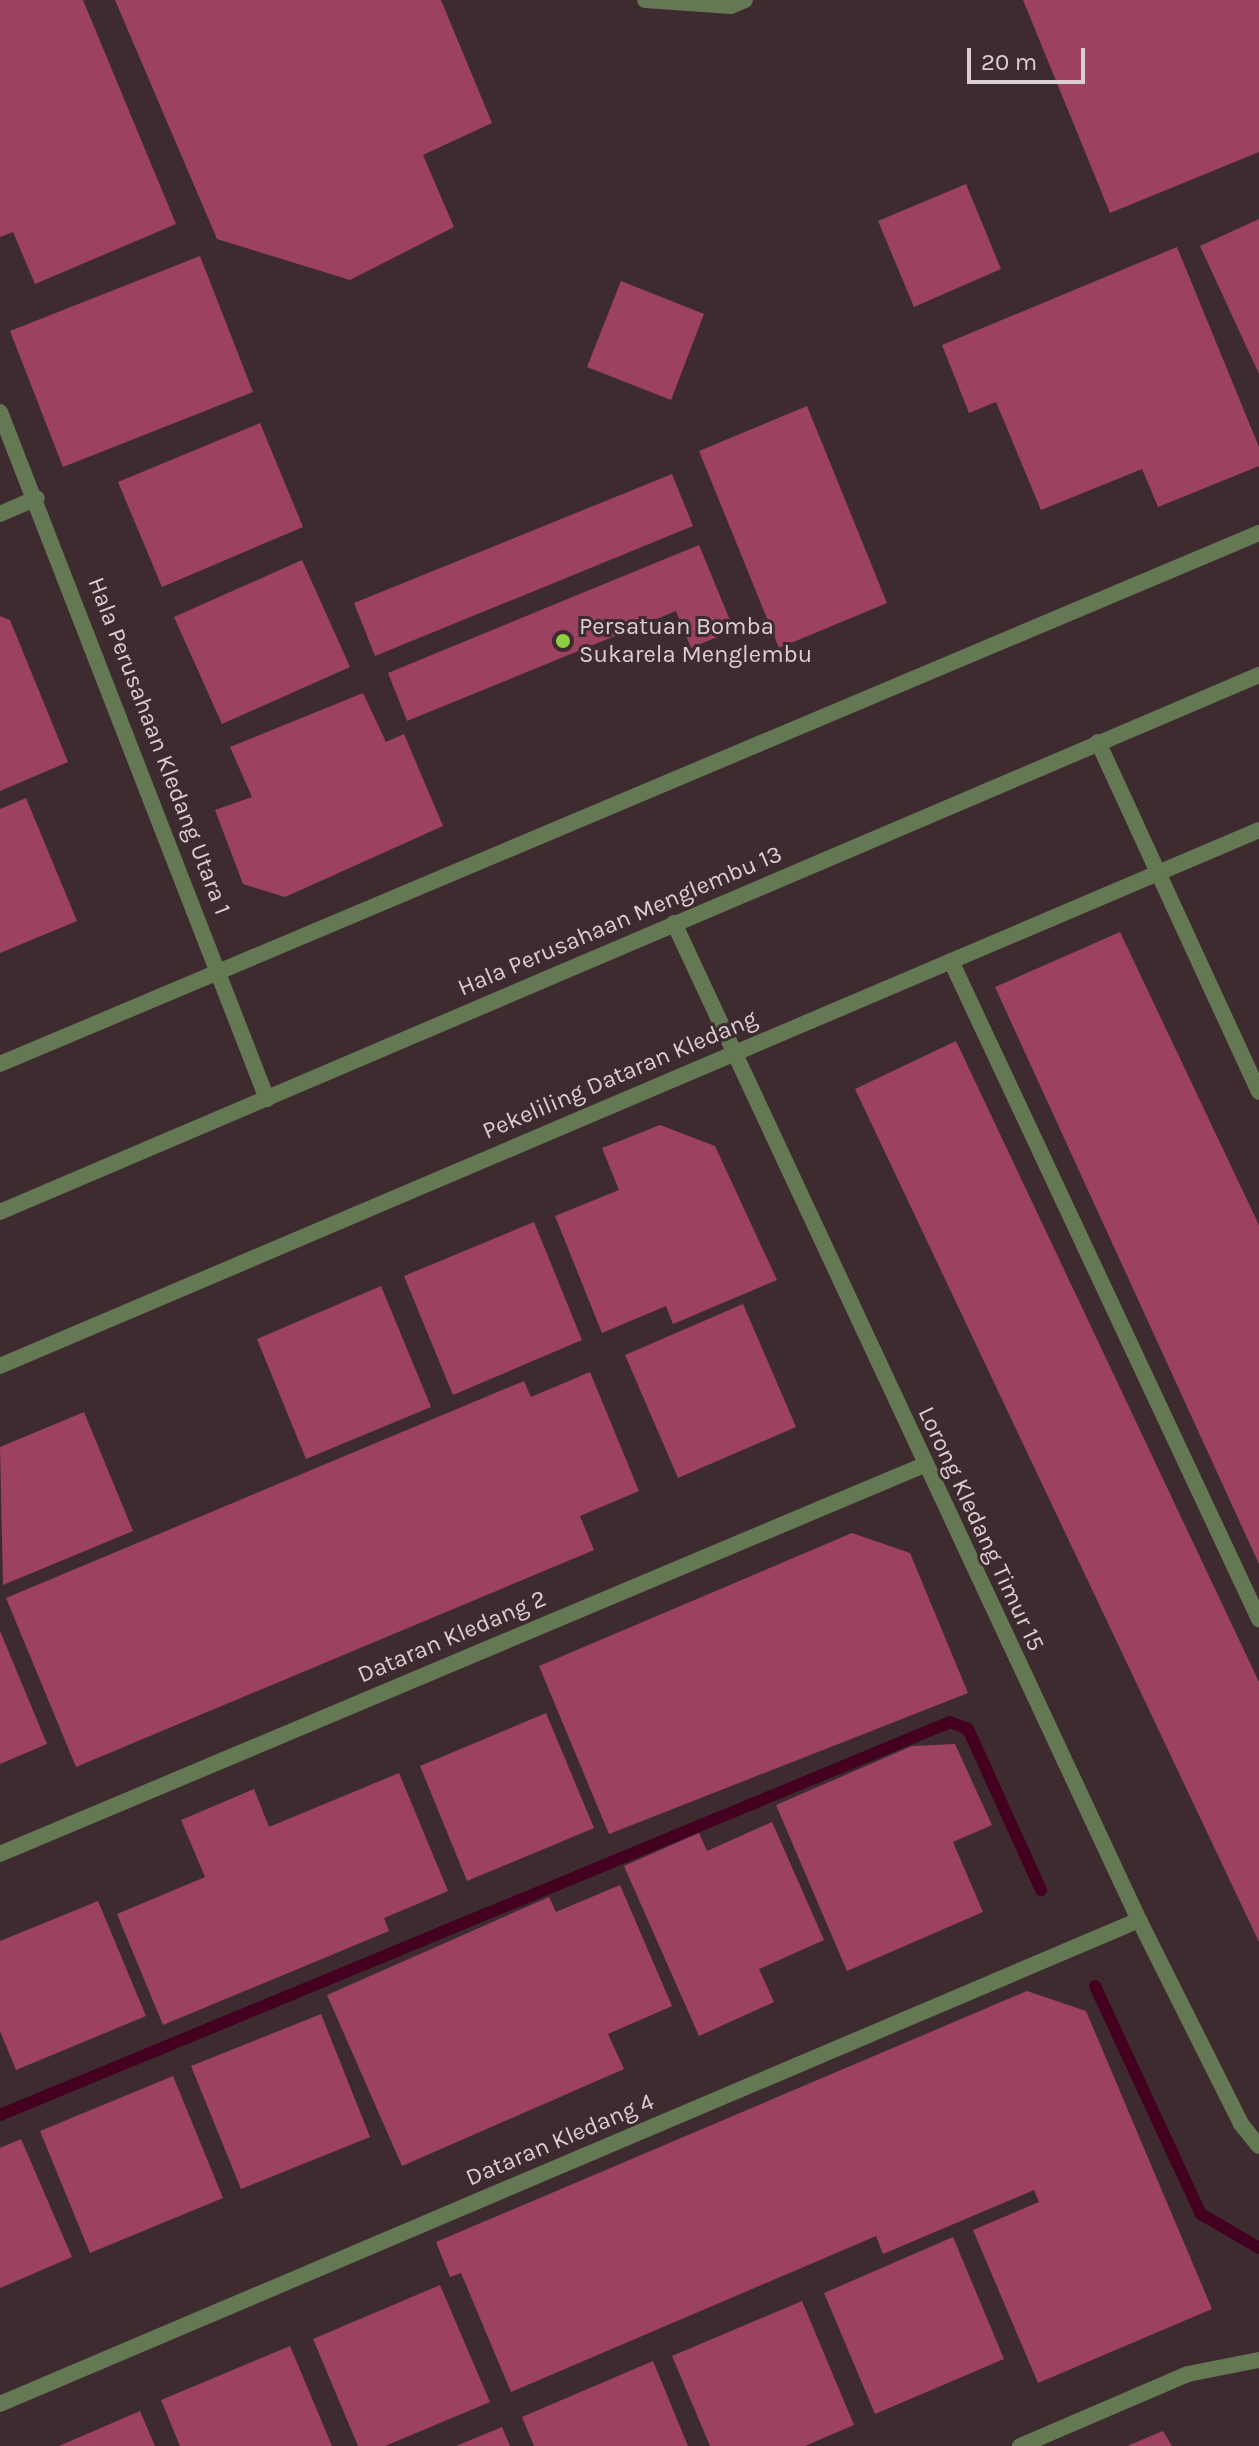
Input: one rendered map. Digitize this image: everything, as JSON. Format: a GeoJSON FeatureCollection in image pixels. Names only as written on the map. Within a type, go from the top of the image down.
{"type":"FeatureCollection","features":[{"type":"Feature","properties":{"kind":"street"},"geometry":{"type":"LineString","coordinates":[[645,0],[731,6],[745,0]]}},
{"type":"Feature","properties":{"kind":"street","name":"Hala Perusahaan Kledang Utara 1"},"geometry":{"type":"LineString","coordinates":[[0,412],[37,498],[220,968],[267,1099]]}},
{"type":"Feature","properties":{"kind":"street"},"geometry":{"type":"LineString","coordinates":[[0,514],[37,498]]}},
{"type":"Feature","properties":{"kind":"street"},"geometry":{"type":"LineString","coordinates":[[0,1064],[220,968],[1259,533]]}},
{"type":"Feature","properties":{"kind":"street","name":"Hala Perusahaan Menglembu 13"},"geometry":{"type":"LineString","coordinates":[[0,1212],[1259,675]]}},
{"type":"Feature","properties":{"kind":"street"},"geometry":{"type":"LineString","coordinates":[[1098,742],[1259,1092]]}},
{"type":"Feature","properties":{"kind":"street","name":"Pekeliling Dataran Kledang"},"geometry":{"type":"LineString","coordinates":[[0,1366],[1259,830]]}},
{"type":"Feature","properties":{"kind":"street","name":"Lorong Kledang Timur 15"},"geometry":{"type":"LineString","coordinates":[[674,923],[924,1465],[1139,1920],[1241,2124],[1259,2146]]}},
{"type":"Feature","properties":{"kind":"street"},"geometry":{"type":"LineString","coordinates":[[951,961],[1259,1619]]}},
{"type":"Feature","properties":{"kind":"street","name":"Dataran Kledang 2"},"geometry":{"type":"LineString","coordinates":[[0,1854],[924,1465]]}},
{"type":"Feature","properties":{"kind":"street","name":"Dataran Kledang 4"},"geometry":{"type":"LineString","coordinates":[[0,2404],[1139,1920]]}},
{"type":"Feature","properties":{"kind":"street"},"geometry":{"type":"LineString","coordinates":[[1020,2446],[1188,2374],[1259,2360]]}},
{"type":"Feature","properties":{"kind":"building"},"geometry":{"type":"Polygon","coordinates":[[[0,0],[83,0],[176,224],[35,284],[13,232],[0,237],[0,0]]]}},
{"type":"Feature","properties":{"kind":"building"},"geometry":{"type":"Polygon","coordinates":[[[115,0],[441,0],[492,123],[423,155],[454,227],[350,280],[217,239],[115,0]]]}},
{"type":"Feature","properties":{"kind":"building"},"geometry":{"type":"Polygon","coordinates":[[[1023,0],[1259,0],[1259,152],[1110,213],[1023,0]]]}},
{"type":"Feature","properties":{"kind":"building"},"geometry":{"type":"Polygon","coordinates":[[[966,184],[1001,269],[914,307],[878,221],[966,184]]]}},
{"type":"Feature","properties":{"kind":"building"},"geometry":{"type":"Polygon","coordinates":[[[1259,219],[1259,374],[1200,246],[1259,219]]]}},
{"type":"Feature","properties":{"kind":"building"},"geometry":{"type":"Polygon","coordinates":[[[1177,247],[1259,447],[1259,466],[1158,507],[1142,469],[1041,510],[996,402],[969,413],[942,345],[1177,247]]]}},
{"type":"Feature","properties":{"kind":"building"},"geometry":{"type":"Polygon","coordinates":[[[200,256],[253,392],[63,467],[10,331],[200,256]]]}},
{"type":"Feature","properties":{"kind":"building"},"geometry":{"type":"Polygon","coordinates":[[[621,281],[704,314],[671,400],[587,367],[621,281]]]}},
{"type":"Feature","properties":{"kind":"building"},"geometry":{"type":"Polygon","coordinates":[[[807,406],[887,603],[779,648],[699,451],[807,406]]]}},
{"type":"Feature","properties":{"kind":"building"},"geometry":{"type":"Polygon","coordinates":[[[260,423],[303,527],[162,587],[118,482],[260,423]]]}},
{"type":"Feature","properties":{"kind":"building"},"geometry":{"type":"Polygon","coordinates":[[[672,474],[693,526],[375,656],[354,603],[672,474]]]}},
{"type":"Feature","properties":{"kind":"building"},"geometry":{"type":"Polygon","coordinates":[[[699,545],[734,630],[691,648],[676,611],[407,721],[388,673],[699,545]]]}},
{"type":"Feature","properties":{"kind":"building"},"geometry":{"type":"Polygon","coordinates":[[[302,560],[350,667],[222,724],[174,617],[302,560]]]}},
{"type":"Feature","properties":{"kind":"building"},"geometry":{"type":"Polygon","coordinates":[[[0,616],[10,620],[68,762],[0,791],[0,616]]]}},
{"type":"Feature","properties":{"kind":"building"},"geometry":{"type":"Polygon","coordinates":[[[363,693],[386,742],[404,734],[443,826],[285,897],[243,884],[215,810],[252,797],[230,747],[363,693]]]}},
{"type":"Feature","properties":{"kind":"building"},"geometry":{"type":"Polygon","coordinates":[[[26,798],[77,921],[0,953],[0,809],[26,798]]]}},
{"type":"Feature","properties":{"kind":"building"},"geometry":{"type":"Polygon","coordinates":[[[1120,932],[1259,1225],[1259,1564],[995,987],[1120,932]]]}},
{"type":"Feature","properties":{"kind":"building"},"geometry":{"type":"Polygon","coordinates":[[[956,1041],[1259,1682],[1259,1942],[855,1089],[956,1041]]]}},
{"type":"Feature","properties":{"kind":"building"},"geometry":{"type":"Polygon","coordinates":[[[660,1125],[715,1146],[777,1280],[673,1324],[666,1306],[602,1333],[555,1216],[619,1190],[602,1148],[660,1125]]]}},
{"type":"Feature","properties":{"kind":"building"},"geometry":{"type":"Polygon","coordinates":[[[534,1222],[582,1340],[453,1395],[404,1276],[534,1222]]]}},
{"type":"Feature","properties":{"kind":"building"},"geometry":{"type":"Polygon","coordinates":[[[381,1286],[431,1407],[306,1459],[257,1339],[381,1286]]]}},
{"type":"Feature","properties":{"kind":"building"},"geometry":{"type":"Polygon","coordinates":[[[743,1304],[796,1427],[678,1478],[625,1355],[743,1304]]]}},
{"type":"Feature","properties":{"kind":"building"},"geometry":{"type":"Polygon","coordinates":[[[590,1372],[639,1491],[580,1516],[594,1550],[76,1767],[6,1598],[524,1381],[531,1397],[590,1372]]]}},
{"type":"Feature","properties":{"kind":"building"},"geometry":{"type":"Polygon","coordinates":[[[84,1412],[133,1531],[3,1585],[0,1447],[84,1412]]]}},
{"type":"Feature","properties":{"kind":"building"},"geometry":{"type":"Polygon","coordinates":[[[852,1533],[910,1553],[968,1693],[609,1834],[539,1666],[852,1533]]]}},
{"type":"Feature","properties":{"kind":"building"},"geometry":{"type":"Polygon","coordinates":[[[0,1631],[47,1744],[0,1764],[0,1631]]]}},
{"type":"Feature","properties":{"kind":"building"},"geometry":{"type":"Polygon","coordinates":[[[546,1713],[594,1828],[467,1881],[420,1766],[546,1713]]]}},
{"type":"Feature","properties":{"kind":"building"},"geometry":{"type":"Polygon","coordinates":[[[955,1744],[992,1825],[953,1842],[983,1912],[847,1971],[776,1805],[912,1746],[955,1744]]]}},
{"type":"Feature","properties":{"kind":"building"},"geometry":{"type":"Polygon","coordinates":[[[399,1773],[448,1891],[384,1918],[389,1931],[163,2025],[117,1914],[205,1877],[181,1820],[254,1789],[269,1827],[399,1773]]]}},
{"type":"Feature","properties":{"kind":"building"},"geometry":{"type":"Polygon","coordinates":[[[772,1822],[824,1940],[759,1969],[774,2002],[699,2036],[624,1866],[699,1833],[707,1851],[772,1822]]]}},
{"type":"Feature","properties":{"kind":"building"},"geometry":{"type":"Polygon","coordinates":[[[620,1885],[672,2006],[608,2034],[624,2069],[402,2166],[327,1995],[549,1897],[556,1912],[620,1885]]]}},
{"type":"Feature","properties":{"kind":"building"},"geometry":{"type":"Polygon","coordinates":[[[98,1901],[146,2016],[16,2070],[0,2031],[0,1941],[98,1901]]]}},
{"type":"Feature","properties":{"kind":"building"},"geometry":{"type":"Polygon","coordinates":[[[1027,1991],[1086,2011],[1212,2309],[1038,2383],[973,2230],[1039,2202],[1034,2190],[883,2254],[876,2236],[511,2392],[461,2273],[450,2277],[436,2242],[1027,1991]]]}},
{"type":"Feature","properties":{"kind":"building"},"geometry":{"type":"Polygon","coordinates":[[[321,2014],[370,2137],[241,2189],[191,2066],[321,2014]]]}},
{"type":"Feature","properties":{"kind":"building"},"geometry":{"type":"Polygon","coordinates":[[[173,2076],[223,2198],[90,2253],[40,2131],[173,2076]]]}},
{"type":"Feature","properties":{"kind":"building"},"geometry":{"type":"Polygon","coordinates":[[[21,2139],[72,2257],[0,2288],[0,2148],[21,2139]]]}},
{"type":"Feature","properties":{"kind":"building"},"geometry":{"type":"Polygon","coordinates":[[[953,2237],[1004,2359],[875,2414],[824,2293],[953,2237]]]}},
{"type":"Feature","properties":{"kind":"building"},"geometry":{"type":"Polygon","coordinates":[[[440,2285],[490,2402],[385,2446],[358,2446],[313,2339],[440,2285]]]}},
{"type":"Feature","properties":{"kind":"building"},"geometry":{"type":"Polygon","coordinates":[[[802,2301],[854,2425],[805,2446],[710,2446],[672,2356],[802,2301]]]}},
{"type":"Feature","properties":{"kind":"building"},"geometry":{"type":"Polygon","coordinates":[[[290,2346],[332,2446],[180,2446],[161,2400],[290,2346]]]}},
{"type":"Feature","properties":{"kind":"building"},"geometry":{"type":"Polygon","coordinates":[[[653,2361],[688,2446],[534,2446],[522,2417],[653,2361]]]}},
{"type":"Feature","properties":{"kind":"building"},"geometry":{"type":"Polygon","coordinates":[[[140,2411],[155,2446],[59,2446],[140,2411]]]}},
{"type":"Feature","properties":{"kind":"building"},"geometry":{"type":"Polygon","coordinates":[[[502,2427],[510,2446],[456,2446],[502,2427]]]}},
{"type":"Feature","properties":{"kind":"building"},"geometry":{"type":"Polygon","coordinates":[[[1163,2431],[1172,2446],[1127,2446],[1163,2431]]]}},
{"type":"Feature","properties":{"kind":"waterway"},"geometry":{"type":"LineString","coordinates":[[0,2115],[950,1722],[968,1729],[1041,1890]]}},
{"type":"Feature","properties":{"kind":"waterway"},"geometry":{"type":"LineString","coordinates":[[1095,1986],[1201,2214],[1259,2248]]}},
{"type":"Feature","properties":{"kind":"place","name":"Persatuan Bomba Sukarela Menglembu"},"geometry":{"type":"Point","coordinates":[563,641]}}]}
